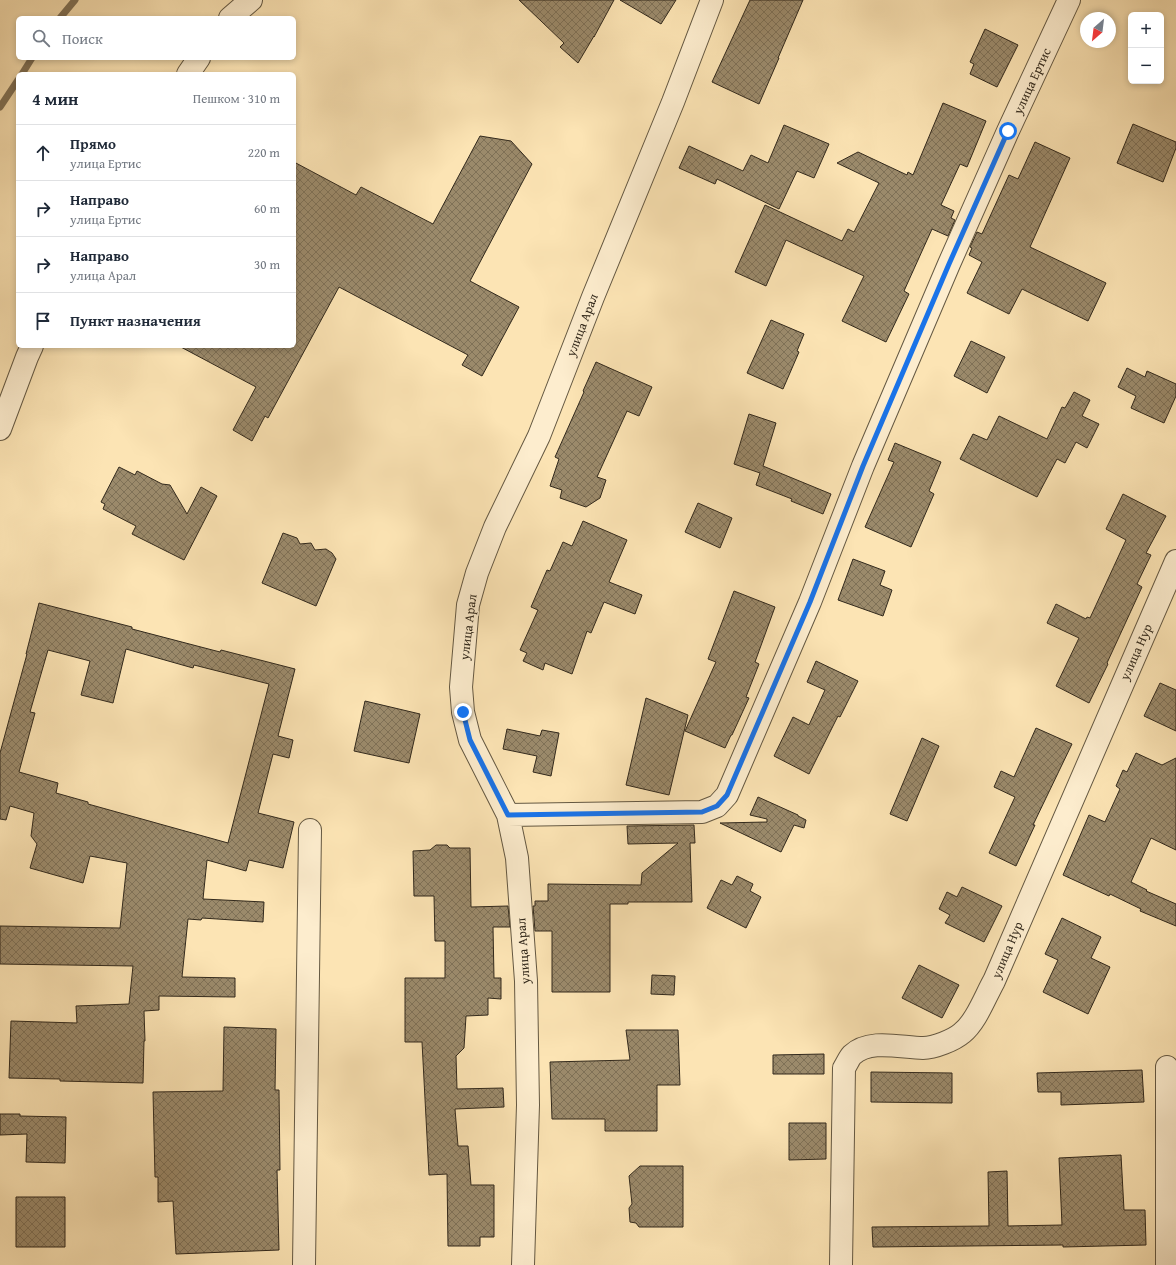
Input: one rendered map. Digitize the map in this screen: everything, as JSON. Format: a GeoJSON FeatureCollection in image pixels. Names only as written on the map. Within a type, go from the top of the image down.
{"type":"FeatureCollection","features":[{"type":"Feature","properties":{"kind":"street"},"geometry":{"type":"LineString","coordinates":[[232,16],[251,0]]}},
{"type":"Feature","properties":{"kind":"street","name":"улица Арал"},"geometry":{"type":"LineString","coordinates":[[523,1265],[528,1105],[526,981],[517,858],[508,815],[470,740],[463,712],[461,687],[468,605],[477,572],[495,527],[538,436],[673,102],[712,0]]}},
{"type":"Feature","properties":{"kind":"street","name":"улица Ертис"},"geometry":{"type":"LineString","coordinates":[[508,815],[702,812],[717,806],[727,795],[810,602],[863,466],[949,264],[1008,131],[1069,0]]}},
{"type":"Feature","properties":{"kind":"street"},"geometry":{"type":"LineString","coordinates":[[189,72],[198,60]]}},
{"type":"Feature","properties":{"kind":"street"},"geometry":{"type":"LineString","coordinates":[[0,429],[31,348]]}},
{"type":"Feature","properties":{"kind":"street","name":"улица Нур"},"geometry":{"type":"LineString","coordinates":[[841,1265],[844,1068],[852,1055],[864,1048],[883,1044],[925,1048],[950,1041],[963,1033],[973,1020],[994,981],[1176,561]]}},
{"type":"Feature","properties":{"kind":"street"},"geometry":{"type":"LineString","coordinates":[[304,1265],[310,830]]}},
{"type":"Feature","properties":{"kind":"street"},"geometry":{"type":"LineString","coordinates":[[1167,1067],[1167,1265]]}},
{"type":"Feature","properties":{"kind":"building"},"geometry":{"type":"Polygon","coordinates":[[[519,0],[614,0],[578,63],[560,47],[564,43],[519,0]]]}},
{"type":"Feature","properties":{"kind":"building"},"geometry":{"type":"Polygon","coordinates":[[[620,0],[676,0],[661,24],[620,0]]]}},
{"type":"Feature","properties":{"kind":"building"},"geometry":{"type":"Polygon","coordinates":[[[750,0],[803,0],[759,104],[712,82],[750,0]]]}},
{"type":"Feature","properties":{"kind":"building"},"geometry":{"type":"Polygon","coordinates":[[[985,29],[1018,45],[997,87],[970,74],[974,64],[970,62],[985,29]]]}},
{"type":"Feature","properties":{"kind":"building"},"geometry":{"type":"Polygon","coordinates":[[[943,103],[986,121],[967,167],[960,164],[941,205],[954,211],[951,218],[955,220],[948,236],[932,229],[904,291],[909,294],[886,342],[842,321],[864,276],[786,240],[766,286],[735,272],[765,205],[842,241],[848,229],[854,232],[879,183],[837,163],[858,152],[907,175],[908,172],[913,175],[943,103]]]}},
{"type":"Feature","properties":{"kind":"building"},"geometry":{"type":"Polygon","coordinates":[[[1133,124],[1176,142],[1176,148],[1163,182],[1117,163],[1133,124]]]}},
{"type":"Feature","properties":{"kind":"building"},"geometry":{"type":"Polygon","coordinates":[[[784,125],[829,144],[814,178],[797,171],[779,209],[717,179],[715,184],[679,168],[689,146],[743,171],[751,155],[768,163],[784,125]]]}},
{"type":"Feature","properties":{"kind":"building"},"geometry":{"type":"Polygon","coordinates":[[[480,136],[511,141],[532,164],[470,281],[519,307],[482,376],[462,365],[468,355],[339,287],[268,418],[265,416],[252,441],[233,430],[256,387],[183,348],[296,348],[296,163],[356,195],[361,187],[433,224],[480,136]]]}},
{"type":"Feature","properties":{"kind":"building"},"geometry":{"type":"Polygon","coordinates":[[[1035,142],[1070,158],[1030,247],[1106,283],[1088,321],[1022,289],[1009,314],[967,293],[982,262],[969,255],[972,248],[970,247],[977,232],[982,234],[1009,175],[1018,179],[1035,142]]]}},
{"type":"Feature","properties":{"kind":"building"},"geometry":{"type":"Polygon","coordinates":[[[771,320],[804,334],[797,351],[799,352],[783,389],[747,373],[771,320]]]}},
{"type":"Feature","properties":{"kind":"building"},"geometry":{"type":"Polygon","coordinates":[[[971,341],[1005,357],[987,393],[954,376],[971,341]]]}},
{"type":"Feature","properties":{"kind":"building"},"geometry":{"type":"Polygon","coordinates":[[[596,362],[652,387],[639,416],[627,411],[597,477],[606,480],[600,498],[586,507],[560,498],[562,490],[550,486],[559,459],[555,457],[596,362]]]}},
{"type":"Feature","properties":{"kind":"building"},"geometry":{"type":"Polygon","coordinates":[[[1127,368],[1145,377],[1147,371],[1176,384],[1176,396],[1164,423],[1131,408],[1136,396],[1118,387],[1127,368]]]}},
{"type":"Feature","properties":{"kind":"building"},"geometry":{"type":"Polygon","coordinates":[[[1074,392],[1090,400],[1082,416],[1099,424],[1087,448],[1076,442],[1065,463],[1057,459],[1037,497],[960,459],[973,434],[987,440],[999,416],[1047,439],[1062,407],[1065,408],[1074,392]]]}},
{"type":"Feature","properties":{"kind":"building"},"geometry":{"type":"Polygon","coordinates":[[[749,414],[776,423],[763,466],[831,494],[823,514],[791,501],[792,499],[756,485],[760,473],[734,464],[749,414]]]}},
{"type":"Feature","properties":{"kind":"building"},"geometry":{"type":"Polygon","coordinates":[[[895,443],[941,462],[929,491],[934,494],[911,547],[865,527],[894,462],[888,460],[895,443]]]}},
{"type":"Feature","properties":{"kind":"building"},"geometry":{"type":"Polygon","coordinates":[[[119,467],[135,475],[137,471],[162,484],[170,485],[187,514],[201,487],[217,496],[184,560],[132,534],[136,526],[103,509],[105,504],[101,502],[119,467]]]}},
{"type":"Feature","properties":{"kind":"building"},"geometry":{"type":"Polygon","coordinates":[[[1123,494],[1166,516],[1146,553],[1151,555],[1137,584],[1142,587],[1089,703],[1056,686],[1079,638],[1047,623],[1056,604],[1086,619],[1087,617],[1090,618],[1126,540],[1106,529],[1123,494]]]}},
{"type":"Feature","properties":{"kind":"building"},"geometry":{"type":"Polygon","coordinates":[[[698,503],[732,518],[720,548],[685,532],[698,503]]]}},
{"type":"Feature","properties":{"kind":"building"},"geometry":{"type":"Polygon","coordinates":[[[583,521],[627,540],[609,582],[642,595],[635,614],[604,602],[591,633],[587,631],[572,674],[545,663],[543,670],[523,661],[527,653],[520,650],[538,610],[531,607],[547,570],[550,571],[563,542],[572,546],[583,521]]]}},
{"type":"Feature","properties":{"kind":"building"},"geometry":{"type":"Polygon","coordinates":[[[283,533],[297,538],[300,544],[311,543],[315,550],[326,549],[332,553],[336,559],[316,606],[262,583],[283,533]]]}},
{"type":"Feature","properties":{"kind":"building"},"geometry":{"type":"Polygon","coordinates":[[[853,559],[885,571],[880,585],[892,590],[883,616],[838,600],[853,559]]]}},
{"type":"Feature","properties":{"kind":"building"},"geometry":{"type":"Polygon","coordinates":[[[734,591],[775,607],[755,662],[759,664],[746,697],[749,698],[725,748],[685,731],[716,662],[708,659],[734,591]]]}},
{"type":"Feature","properties":{"kind":"building"},"geometry":{"type":"Polygon","coordinates":[[[39,603],[220,652],[221,650],[295,669],[278,736],[293,740],[289,758],[273,754],[258,813],[294,822],[283,868],[249,860],[246,871],[207,860],[203,899],[264,902],[263,922],[202,918],[201,920],[188,919],[182,977],[235,978],[235,997],[159,996],[159,1010],[144,1011],[145,1041],[143,1083],[9,1078],[11,1021],[77,1023],[76,1006],[129,1004],[133,966],[0,964],[0,926],[120,928],[127,863],[90,856],[83,883],[30,868],[37,844],[31,836],[34,813],[10,806],[6,820],[0,819],[0,753],[39,603]],[[126,649],[113,703],[81,695],[90,661],[48,650],[30,712],[35,713],[19,772],[58,783],[56,793],[88,802],[88,804],[228,843],[269,684],[194,665],[193,668],[126,649]]]}},
{"type":"Feature","properties":{"kind":"building"},"geometry":{"type":"Polygon","coordinates":[[[816,661],[858,681],[840,717],[838,716],[809,774],[774,756],[793,717],[809,725],[825,690],[807,682],[816,661]]]}},
{"type":"Feature","properties":{"kind":"building"},"geometry":{"type":"Polygon","coordinates":[[[1160,683],[1176,690],[1176,731],[1144,716],[1160,683]]]}},
{"type":"Feature","properties":{"kind":"building"},"geometry":{"type":"Polygon","coordinates":[[[646,698],[688,715],[669,795],[626,785],[646,698]]]}},
{"type":"Feature","properties":{"kind":"building"},"geometry":{"type":"Polygon","coordinates":[[[365,701],[420,714],[409,763],[354,751],[365,701]]]}},
{"type":"Feature","properties":{"kind":"building"},"geometry":{"type":"Polygon","coordinates":[[[1036,728],[1072,744],[1033,825],[1035,825],[1016,866],[989,853],[1015,797],[994,787],[1001,771],[1014,777],[1036,728]]]}},
{"type":"Feature","properties":{"kind":"building"},"geometry":{"type":"Polygon","coordinates":[[[507,729],[540,736],[542,730],[559,733],[551,776],[533,772],[537,756],[503,749],[507,729]]]}},
{"type":"Feature","properties":{"kind":"building"},"geometry":{"type":"Polygon","coordinates":[[[922,738],[939,746],[907,821],[890,814],[922,738]]]}},
{"type":"Feature","properties":{"kind":"building"},"geometry":{"type":"Polygon","coordinates":[[[1136,753],[1162,765],[1176,758],[1176,850],[1151,838],[1131,882],[1147,890],[1146,891],[1176,904],[1176,926],[1140,911],[1141,909],[1110,894],[1109,896],[1063,875],[1089,815],[1105,822],[1120,789],[1116,786],[1123,770],[1127,772],[1136,753]]]}},
{"type":"Feature","properties":{"kind":"building"},"geometry":{"type":"Polygon","coordinates":[[[758,797],[806,820],[804,828],[794,825],[781,852],[720,823],[767,822],[767,819],[750,815],[758,797]]]}},
{"type":"Feature","properties":{"kind":"building"},"geometry":{"type":"Polygon","coordinates":[[[694,825],[695,843],[690,843],[692,902],[628,902],[628,904],[610,904],[610,992],[552,992],[552,931],[535,931],[533,906],[535,906],[535,901],[548,901],[548,884],[641,885],[642,873],[678,843],[628,844],[627,826],[694,825]]]}},
{"type":"Feature","properties":{"kind":"building"},"geometry":{"type":"Polygon","coordinates":[[[436,845],[447,845],[450,848],[470,848],[471,907],[508,906],[510,927],[493,927],[494,978],[501,978],[501,999],[488,998],[488,1015],[466,1016],[464,1048],[456,1056],[457,1089],[503,1088],[504,1107],[455,1109],[458,1146],[468,1146],[471,1185],[494,1185],[494,1237],[480,1237],[480,1246],[448,1246],[447,1174],[429,1175],[422,1042],[405,1042],[405,978],[445,978],[445,941],[435,941],[434,896],[414,896],[413,851],[430,850],[436,845]]]}},
{"type":"Feature","properties":{"kind":"building"},"geometry":{"type":"Polygon","coordinates":[[[737,876],[753,884],[750,891],[761,897],[746,928],[707,908],[721,880],[732,885],[737,876]]]}},
{"type":"Feature","properties":{"kind":"building"},"geometry":{"type":"Polygon","coordinates":[[[962,887],[1002,906],[984,942],[945,923],[950,915],[939,909],[947,892],[957,897],[962,887]]]}},
{"type":"Feature","properties":{"kind":"building"},"geometry":{"type":"Polygon","coordinates":[[[1062,918],[1101,937],[1091,958],[1110,967],[1088,1014],[1043,992],[1058,960],[1045,954],[1062,918]]]}},
{"type":"Feature","properties":{"kind":"building"},"geometry":{"type":"Polygon","coordinates":[[[919,965],[959,985],[942,1018],[902,998],[919,965]]]}},
{"type":"Feature","properties":{"kind":"building"},"geometry":{"type":"Polygon","coordinates":[[[652,975],[675,976],[674,995],[651,994],[652,975]]]}},
{"type":"Feature","properties":{"kind":"building"},"geometry":{"type":"Polygon","coordinates":[[[224,1027],[276,1029],[275,1090],[279,1090],[280,1170],[277,1170],[279,1250],[176,1254],[173,1201],[158,1202],[158,1177],[155,1177],[153,1092],[223,1091],[224,1027]]]}},
{"type":"Feature","properties":{"kind":"building"},"geometry":{"type":"Polygon","coordinates":[[[626,1030],[678,1030],[680,1085],[657,1085],[657,1131],[605,1131],[605,1119],[552,1119],[550,1062],[630,1060],[626,1030]]]}},
{"type":"Feature","properties":{"kind":"building"},"geometry":{"type":"Polygon","coordinates":[[[824,1054],[824,1074],[773,1074],[773,1055],[824,1054]]]}},
{"type":"Feature","properties":{"kind":"building"},"geometry":{"type":"Polygon","coordinates":[[[1142,1070],[1144,1102],[1061,1105],[1061,1092],[1038,1092],[1037,1073],[1142,1070]]]}},
{"type":"Feature","properties":{"kind":"building"},"geometry":{"type":"Polygon","coordinates":[[[871,1072],[952,1073],[952,1103],[871,1102],[871,1072]]]}},
{"type":"Feature","properties":{"kind":"building"},"geometry":{"type":"Polygon","coordinates":[[[0,1114],[66,1117],[65,1163],[26,1162],[27,1134],[0,1135],[0,1114]]]}},
{"type":"Feature","properties":{"kind":"building"},"geometry":{"type":"Polygon","coordinates":[[[789,1123],[826,1123],[826,1159],[789,1160],[789,1123]]]}},
{"type":"Feature","properties":{"kind":"building"},"geometry":{"type":"Polygon","coordinates":[[[1121,1155],[1124,1210],[1145,1210],[1146,1245],[1063,1247],[1063,1245],[873,1247],[872,1227],[989,1226],[988,1172],[1007,1171],[1008,1226],[1062,1225],[1059,1158],[1121,1155]]]}},
{"type":"Feature","properties":{"kind":"building"},"geometry":{"type":"Polygon","coordinates":[[[640,1166],[683,1166],[683,1227],[639,1227],[636,1223],[630,1222],[629,1208],[632,1204],[629,1176],[640,1166]]]}},
{"type":"Feature","properties":{"kind":"building"},"geometry":{"type":"Polygon","coordinates":[[[16,1197],[65,1197],[65,1247],[16,1247],[16,1197]]]}},
{"type":"Feature","properties":{"kind":"waterway"},"geometry":{"type":"LineString","coordinates":[[62,16],[75,0]]}},
{"type":"Feature","properties":{"kind":"waterway"},"geometry":{"type":"LineString","coordinates":[[23,72],[31,60]]}},
{"type":"Feature","properties":{"kind":"waterway"},"geometry":{"type":"LineString","coordinates":[[0,107],[16,83]]}},
{"type":"Feature","properties":{"kind":"route"},"geometry":{"type":"LineString","coordinates":[[463,712],[470,740],[508,815],[702,812],[717,806],[727,795],[810,602],[863,466],[949,264],[1008,131]]}}]}
